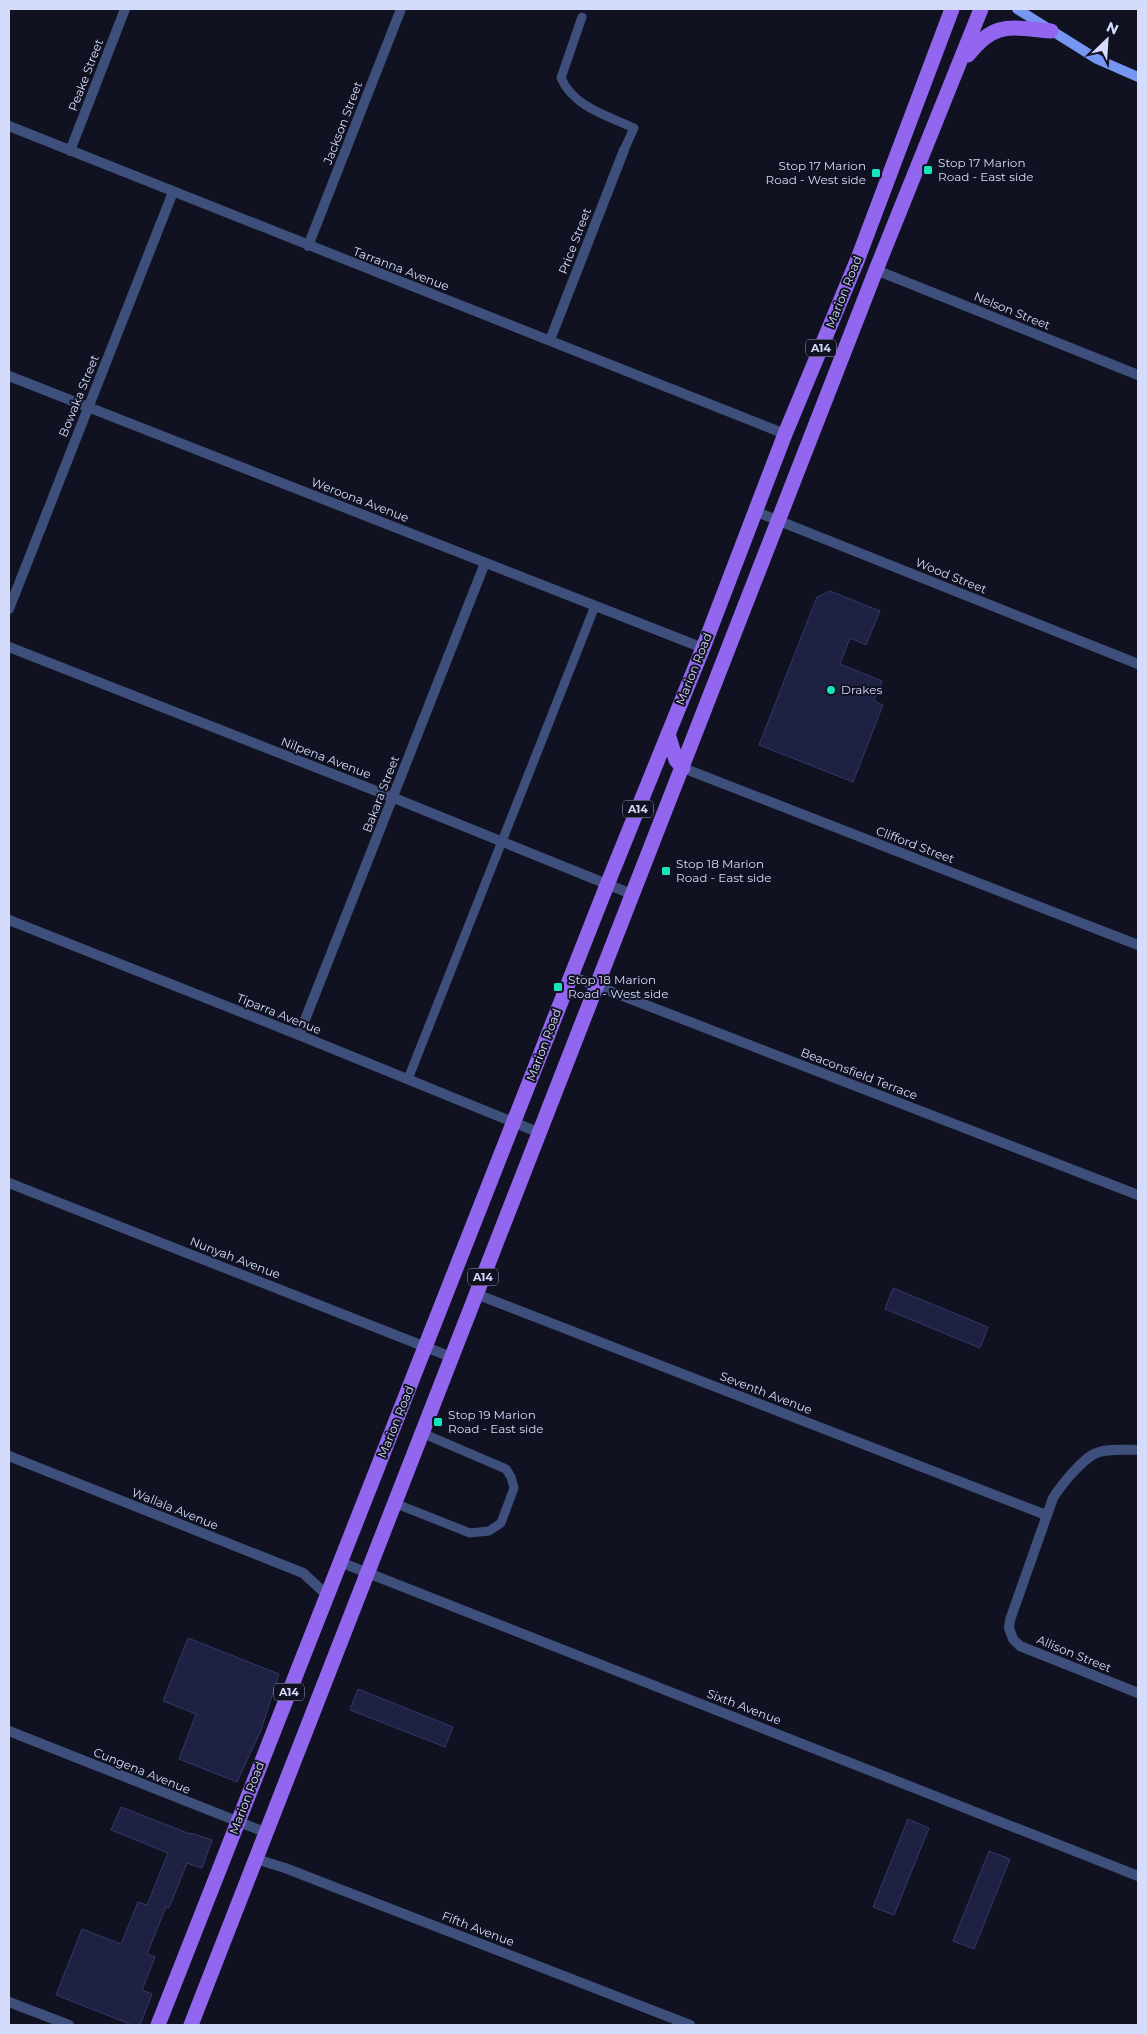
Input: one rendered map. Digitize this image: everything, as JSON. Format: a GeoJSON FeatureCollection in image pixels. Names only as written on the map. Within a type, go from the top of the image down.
{"type":"FeatureCollection","features":[{"type":"Feature","properties":{"kind":"main road","name":"Marion Road"},"geometry":{"type":"LineString","coordinates":[[158,2025],[607,885],[703,648],[754,511],[857,261],[952,9]]}},
{"type":"Feature","properties":{"kind":"main road","name":"Marion Road"},"geometry":{"type":"LineString","coordinates":[[191,2025],[394,1503],[634,895],[876,270],[981,9]]}},
{"type":"Feature","properties":{"kind":"main road"},"geometry":{"type":"LineString","coordinates":[[958,68],[979,41],[998,29],[1051,30]]}},
{"type":"Feature","properties":{"kind":"main road"},"geometry":{"type":"LineString","coordinates":[[668,734],[676,760],[683,768]]}},
{"type":"Feature","properties":{"kind":"street","name":"Peake Street"},"geometry":{"type":"LineString","coordinates":[[70,150],[126,9]]}},
{"type":"Feature","properties":{"kind":"street","name":"Jackson Street"},"geometry":{"type":"LineString","coordinates":[[308,246],[401,9]]}},
{"type":"Feature","properties":{"kind":"street"},"geometry":{"type":"LineString","coordinates":[[1017,9],[1097,58],[1138,78]]}},
{"type":"Feature","properties":{"kind":"street","name":"Tarranna Avenue"},"geometry":{"type":"LineString","coordinates":[[9,126],[785,434]]}},
{"type":"Feature","properties":{"kind":"street","name":"Price Street"},"geometry":{"type":"LineString","coordinates":[[550,340],[624,150]]}},
{"type":"Feature","properties":{"kind":"street","name":"Bowaka Street"},"geometry":{"type":"LineString","coordinates":[[9,610],[173,192]]}},
{"type":"Feature","properties":{"kind":"street","name":"Nelson Street"},"geometry":{"type":"LineString","coordinates":[[876,270],[1138,376]]}},
{"type":"Feature","properties":{"kind":"street","name":"Weroona Avenue"},"geometry":{"type":"LineString","coordinates":[[9,376],[703,648]]}},
{"type":"Feature","properties":{"kind":"street","name":"Wood Street"},"geometry":{"type":"LineString","coordinates":[[754,511],[1138,664]]}},
{"type":"Feature","properties":{"kind":"street","name":"Bakara Street"},"geometry":{"type":"LineString","coordinates":[[299,1035],[485,563]]}},
{"type":"Feature","properties":{"kind":"street","name":"Nilpena Avenue"},"geometry":{"type":"LineString","coordinates":[[9,648],[394,798],[634,895]]}},
{"type":"Feature","properties":{"kind":"street","name":"Clifford Street"},"geometry":{"type":"LineString","coordinates":[[683,768],[1138,945]]}},
{"type":"Feature","properties":{"kind":"street","name":"Tiparra Avenue"},"geometry":{"type":"LineString","coordinates":[[9,920],[540,1133]]}},
{"type":"Feature","properties":{"kind":"street","name":"Beaconsfield Terrace"},"geometry":{"type":"LineString","coordinates":[[571,976],[1138,1195]]}},
{"type":"Feature","properties":{"kind":"street","name":"Nunyah Avenue"},"geometry":{"type":"LineString","coordinates":[[9,1183],[452,1357]]}},
{"type":"Feature","properties":{"kind":"street","name":"Seventh Avenue"},"geometry":{"type":"LineString","coordinates":[[476,1294],[1046,1515]]}},
{"type":"Feature","properties":{"kind":"street","name":"Allison Street"},"geometry":{"type":"LineString","coordinates":[[1138,1450],[1105,1451],[1094,1454],[1058,1489],[1046,1515],[1010,1620],[1009,1628],[1013,1638],[1020,1646],[1138,1693]]}},
{"type":"Feature","properties":{"kind":"street","name":"Wallala Avenue"},"geometry":{"type":"LineString","coordinates":[[9,1456],[303,1573],[327,1594]]}},
{"type":"Feature","properties":{"kind":"street","name":"Sixth Avenue"},"geometry":{"type":"LineString","coordinates":[[340,1562],[1138,1876]]}},
{"type":"Feature","properties":{"kind":"street","name":"Cungena Avenue"},"geometry":{"type":"LineString","coordinates":[[9,1731],[267,1833]]}},
{"type":"Feature","properties":{"kind":"street","name":"Fifth Avenue"},"geometry":{"type":"LineString","coordinates":[[256,1859],[285,1868],[690,2025]]}},
{"type":"Feature","properties":{"kind":"street"},"geometry":{"type":"LineString","coordinates":[[9,2002],[69,2025]]}},
{"type":"Feature","properties":{"kind":"lane"},"geometry":{"type":"LineString","coordinates":[[582,17],[561,78],[566,90],[582,104],[634,128],[624,150]]}},
{"type":"Feature","properties":{"kind":"lane"},"geometry":{"type":"LineString","coordinates":[[408,1079],[595,606]]}},
{"type":"Feature","properties":{"kind":"lane"},"geometry":{"type":"LineString","coordinates":[[394,1503],[470,1533],[489,1531],[501,1523],[514,1488],[511,1477],[506,1469],[422,1433]]}},
{"type":"Feature","properties":{"kind":"building"},"geometry":{"type":"Polygon","coordinates":[[[830,591],[880,611],[866,645],[850,638],[840,664],[882,681],[874,701],[883,705],[853,782],[759,745],[817,597],[830,591]]]}},
{"type":"Feature","properties":{"kind":"building"},"geometry":{"type":"Polygon","coordinates":[[[893,1288],[988,1327],[980,1348],[885,1309],[893,1288]]]}},
{"type":"Feature","properties":{"kind":"building"},"geometry":{"type":"Polygon","coordinates":[[[188,1638],[279,1674],[261,1730],[237,1782],[179,1759],[196,1714],[163,1701],[188,1638]]]}},
{"type":"Feature","properties":{"kind":"building"},"geometry":{"type":"Polygon","coordinates":[[[358,1689],[453,1727],[445,1747],[350,1710],[358,1689]]]}},
{"type":"Feature","properties":{"kind":"building"},"geometry":{"type":"Polygon","coordinates":[[[121,1807],[190,1834],[212,1840],[202,1868],[187,1863],[169,1908],[166,1907],[147,1954],[155,1957],[142,1990],[152,1994],[140,2025],[132,2025],[56,1995],[82,1929],[121,1944],[138,1902],[147,1905],[168,1853],[111,1830],[121,1807]]]}},
{"type":"Feature","properties":{"kind":"building"},"geometry":{"type":"Polygon","coordinates":[[[908,1819],[929,1828],[894,1915],[873,1907],[908,1819]]]}},
{"type":"Feature","properties":{"kind":"building"},"geometry":{"type":"Polygon","coordinates":[[[989,1851],[1010,1859],[974,1949],[953,1941],[989,1851]]]}},
{"type":"Feature","properties":{"kind":"place","name":"Stop 17 Marion Road - East side"},"geometry":{"type":"Point","coordinates":[928,170]}},
{"type":"Feature","properties":{"kind":"place","name":"Stop 17 Marion Road - West side"},"geometry":{"type":"Point","coordinates":[876,173]}},
{"type":"Feature","properties":{"kind":"place","name":"Drakes"},"geometry":{"type":"Point","coordinates":[831,690]}},
{"type":"Feature","properties":{"kind":"place","name":"Stop 18 Marion Road - East side"},"geometry":{"type":"Point","coordinates":[666,871]}},
{"type":"Feature","properties":{"kind":"place","name":"Stop 18 Marion Road - West side"},"geometry":{"type":"Point","coordinates":[558,987]}},
{"type":"Feature","properties":{"kind":"place","name":"Stop 19 Marion Road - East side"},"geometry":{"type":"Point","coordinates":[438,1422]}}]}
